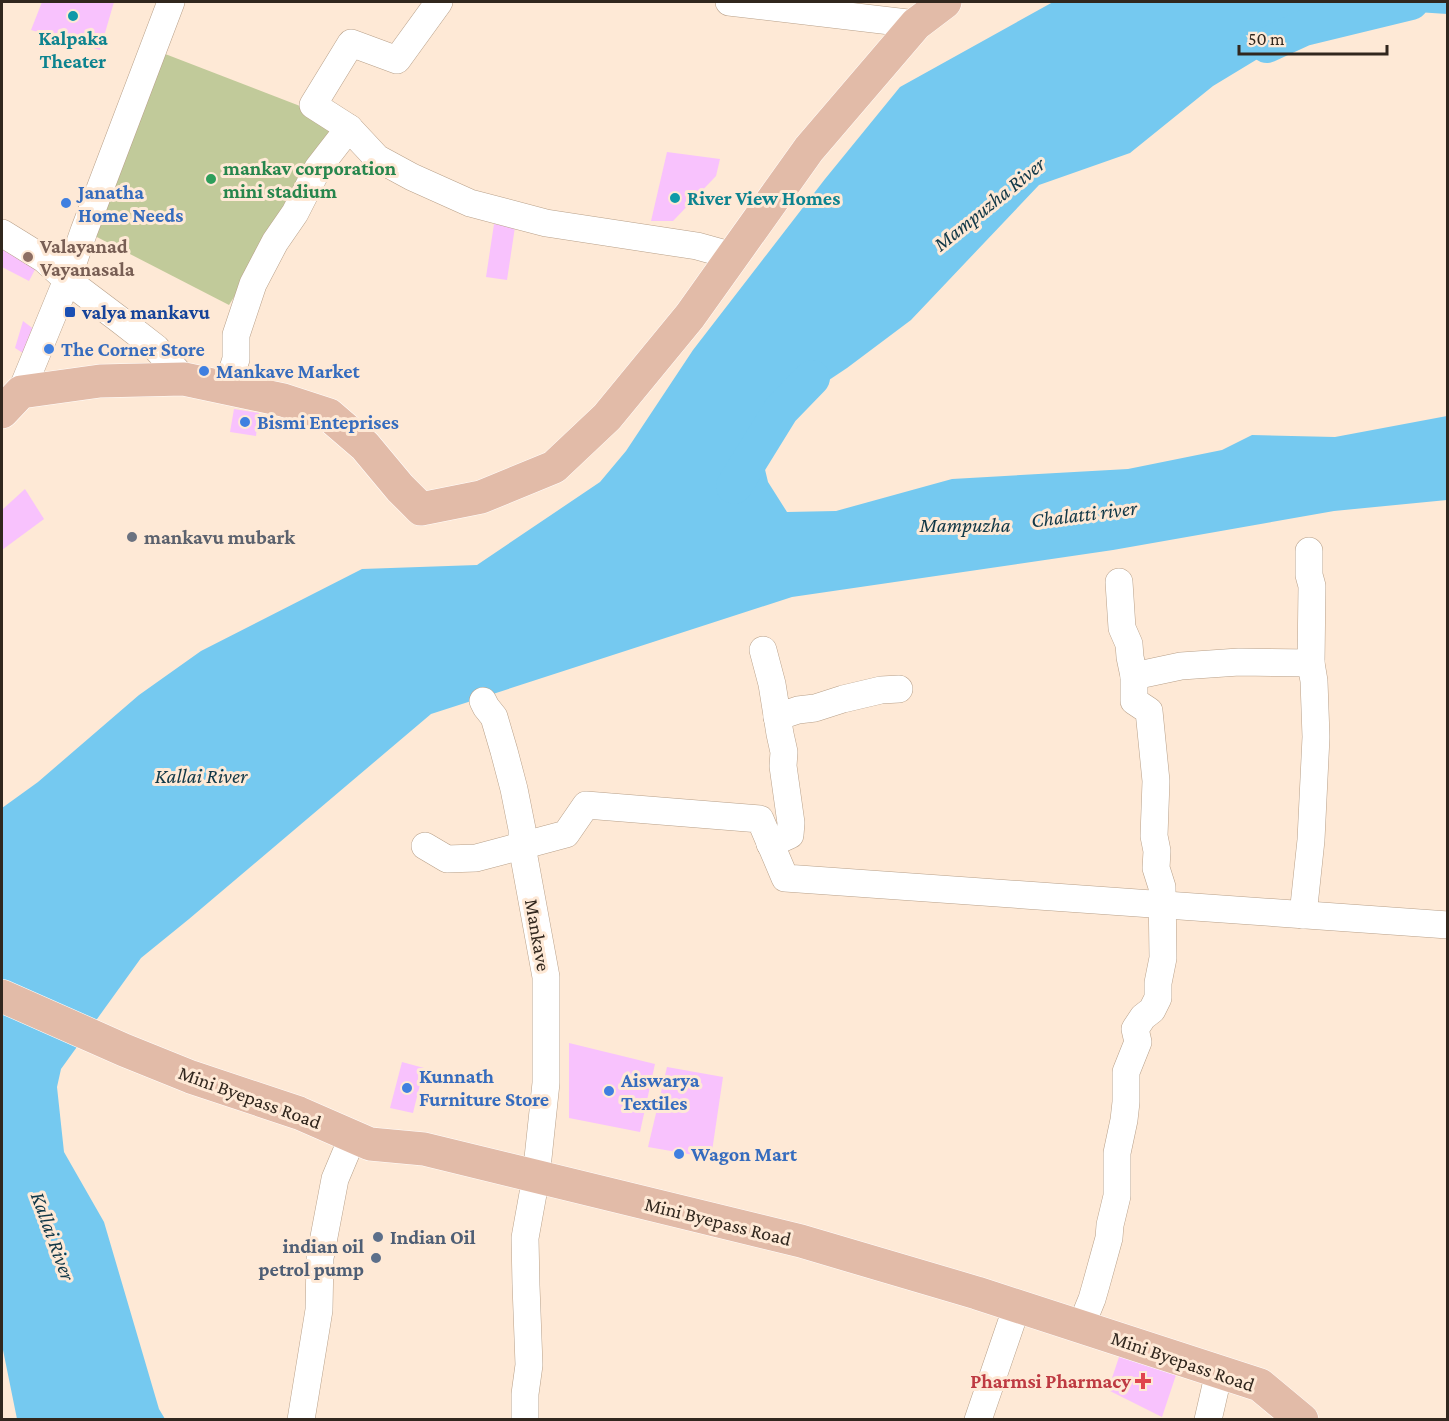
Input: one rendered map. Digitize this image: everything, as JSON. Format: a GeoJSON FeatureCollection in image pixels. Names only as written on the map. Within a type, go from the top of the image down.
{"type":"FeatureCollection","features":[{"type":"Feature","properties":{"kind":"main road"},"geometry":{"type":"LineString","coordinates":[[11,402],[100,381],[184,379],[283,400],[329,415],[365,446],[421,509],[481,497],[554,467],[607,417],[690,316],[809,149],[916,24],[945,2]]}},
{"type":"Feature","properties":{"kind":"main road","name":"Mini Byepass Road"},"geometry":{"type":"LineString","coordinates":[[2,996],[191,1077],[299,1113],[370,1144],[424,1149],[801,1242],[1017,1306],[1260,1385],[1302,1419]]}},
{"type":"Feature","properties":{"kind":"street"},"geometry":{"type":"LineString","coordinates":[[11,402],[67,280],[171,2]]}},
{"type":"Feature","properties":{"kind":"street"},"geometry":{"type":"LineString","coordinates":[[439,2],[397,60],[351,43],[313,105],[349,128],[376,158],[470,203],[546,224],[697,246],[733,256]]}},
{"type":"Feature","properties":{"kind":"street"},"geometry":{"type":"LineString","coordinates":[[741,2],[916,24]]}},
{"type":"Feature","properties":{"kind":"street"},"geometry":{"type":"LineString","coordinates":[[227,387],[236,359],[236,335],[253,284],[275,242],[295,213],[318,168],[349,128]]}},
{"type":"Feature","properties":{"kind":"street"},"geometry":{"type":"LineString","coordinates":[[2,233],[44,259],[67,280],[156,348],[184,379]]}},
{"type":"Feature","properties":{"kind":"street"},"geometry":{"type":"LineString","coordinates":[[1303,915],[1315,772],[1315,703],[1311,663],[1312,586],[1309,550]]}},
{"type":"Feature","properties":{"kind":"street"},"geometry":{"type":"LineString","coordinates":[[1081,1326],[1092,1299],[1109,1238],[1117,1196],[1117,1153],[1125,1111],[1126,1072],[1138,1042],[1135,1029],[1143,1017],[1152,1010],[1158,998],[1158,983],[1163,957],[1162,887],[1156,868],[1157,851],[1154,837],[1156,781],[1149,711],[1134,701],[1134,676],[1129,644],[1122,628],[1119,582]]}},
{"type":"Feature","properties":{"kind":"street"},"geometry":{"type":"LineString","coordinates":[[763,650],[772,684],[784,753],[783,766],[791,823],[790,835],[770,844]]}},
{"type":"Feature","properties":{"kind":"street"},"geometry":{"type":"LineString","coordinates":[[1134,676],[1182,666],[1239,662],[1311,663]]}},
{"type":"Feature","properties":{"kind":"street"},"geometry":{"type":"LineString","coordinates":[[777,717],[881,690],[899,689]]}},
{"type":"Feature","properties":{"kind":"street","name":"Mankave"},"geometry":{"type":"LineString","coordinates":[[483,701],[494,717],[511,779],[522,829],[522,846],[546,977],[546,1083],[536,1177],[525,1238],[529,1365],[525,1394],[525,1419]]}},
{"type":"Feature","properties":{"kind":"street"},"geometry":{"type":"LineString","coordinates":[[425,846],[447,859],[476,858],[566,834],[586,805],[760,819],[785,878],[1448,926]]}},
{"type":"Feature","properties":{"kind":"street"},"geometry":{"type":"LineString","coordinates":[[301,1419],[319,1310],[320,1258],[335,1179],[353,1136]]}},
{"type":"Feature","properties":{"kind":"street"},"geometry":{"type":"LineString","coordinates":[[978,1419],[1017,1306]]}},
{"type":"Feature","properties":{"kind":"street"},"geometry":{"type":"LineString","coordinates":[[1208,1419],[1220,1372]]}},
{"type":"Feature","properties":{"kind":"green space","name":"mankav corporation mini stadium"},"geometry":{"type":"Polygon","coordinates":[[[160,52],[344,123],[229,305],[93,235],[160,52]]]}},
{"type":"Feature","properties":{"kind":"water","name":"Kallai River"},"geometry":{"type":"Polygon","coordinates":[[[1053,2],[1447,2],[1447,14],[1402,11],[1360,18],[1337,11],[1213,86],[1130,153],[1039,185],[911,320],[847,368],[775,416],[757,436],[768,482],[787,512],[836,511],[952,479],[1128,469],[1222,450],[1252,435],[1335,437],[1447,416],[1447,500],[1334,511],[1113,550],[792,597],[431,714],[141,958],[61,1069],[57,1087],[64,1152],[104,1222],[159,1409],[165,1419],[17,1419],[2,1345],[2,808],[38,782],[139,695],[201,651],[362,569],[477,565],[600,482],[626,451],[693,350],[825,179],[900,87],[1053,2]]]}},
{"type":"Feature","properties":{"kind":"building","name":"Kalpaka Theater"},"geometry":{"type":"Polygon","coordinates":[[[42,2],[114,2],[100,50],[31,30],[42,2]]]}},
{"type":"Feature","properties":{"kind":"building","name":"River View Homes"},"geometry":{"type":"Polygon","coordinates":[[[667,152],[720,159],[716,176],[673,221],[651,221],[667,152]]]}},
{"type":"Feature","properties":{"kind":"building"},"geometry":{"type":"Polygon","coordinates":[[[494,224],[515,227],[507,280],[486,277],[494,224]]]}},
{"type":"Feature","properties":{"kind":"building"},"geometry":{"type":"Polygon","coordinates":[[[2,248],[40,260],[29,281],[2,267],[2,248]]]}},
{"type":"Feature","properties":{"kind":"building"},"geometry":{"type":"Polygon","coordinates":[[[23,321],[35,330],[26,355],[15,348],[23,321]]]}},
{"type":"Feature","properties":{"kind":"building","name":"Bismi Enteprises"},"geometry":{"type":"Polygon","coordinates":[[[234,409],[259,413],[256,436],[230,432],[234,409]]]}},
{"type":"Feature","properties":{"kind":"building"},"geometry":{"type":"Polygon","coordinates":[[[25,489],[44,519],[2,550],[2,510],[25,489]]]}},
{"type":"Feature","properties":{"kind":"building","name":"Aiswarya Textiles"},"geometry":{"type":"Polygon","coordinates":[[[569,1043],[655,1064],[640,1132],[569,1118],[569,1043]]]}},
{"type":"Feature","properties":{"kind":"building","name":"Kunnath Furniture Store"},"geometry":{"type":"Polygon","coordinates":[[[402,1062],[424,1068],[413,1113],[390,1108],[402,1062]]]}},
{"type":"Feature","properties":{"kind":"building"},"geometry":{"type":"Polygon","coordinates":[[[667,1067],[723,1077],[711,1158],[648,1147],[667,1067]]]}},
{"type":"Feature","properties":{"kind":"building","name":"Pharmsi Pharmacy"},"geometry":{"type":"Polygon","coordinates":[[[1123,1345],[1177,1372],[1162,1417],[1108,1390],[1123,1345]]]}},
{"type":"Feature","properties":{"kind":"waterway","name":"Mampuzha River"},"geometry":{"type":"LineString","coordinates":[[1267,45],[1304,28],[1411,2]]}},
{"type":"Feature","properties":{"kind":"waterway","name":"Mampuzha River"},"geometry":{"type":"LineString","coordinates":[[734,486],[781,410],[812,378]]}},
{"type":"Feature","properties":{"kind":"place","name":"Kalpaka Theater"},"geometry":{"type":"Point","coordinates":[73,16]}},
{"type":"Feature","properties":{"kind":"place","name":"mankav corporation mini stadium"},"geometry":{"type":"Point","coordinates":[211,179]}},
{"type":"Feature","properties":{"kind":"place","name":"River View Homes"},"geometry":{"type":"Point","coordinates":[675,198]}},
{"type":"Feature","properties":{"kind":"place","name":"Janatha Home Needs"},"geometry":{"type":"Point","coordinates":[66,203]}},
{"type":"Feature","properties":{"kind":"place","name":"Valayanad Vayanasala"},"geometry":{"type":"Point","coordinates":[28,257]}},
{"type":"Feature","properties":{"kind":"place","name":"valya mankavu"},"geometry":{"type":"Point","coordinates":[70,312]}},
{"type":"Feature","properties":{"kind":"place","name":"The Corner Store"},"geometry":{"type":"Point","coordinates":[49,349]}},
{"type":"Feature","properties":{"kind":"place","name":"Mankave Market"},"geometry":{"type":"Point","coordinates":[204,371]}},
{"type":"Feature","properties":{"kind":"place","name":"Bismi Enteprises"},"geometry":{"type":"Point","coordinates":[245,422]}},
{"type":"Feature","properties":{"kind":"place","name":"mankavu mubark"},"geometry":{"type":"Point","coordinates":[132,537]}},
{"type":"Feature","properties":{"kind":"place","name":"Kunnath Furniture Store"},"geometry":{"type":"Point","coordinates":[407,1088]}},
{"type":"Feature","properties":{"kind":"place","name":"Aiswarya Textiles"},"geometry":{"type":"Point","coordinates":[609,1091]}},
{"type":"Feature","properties":{"kind":"place","name":"Wagon Mart"},"geometry":{"type":"Point","coordinates":[679,1154]}},
{"type":"Feature","properties":{"kind":"place","name":"Indian Oil"},"geometry":{"type":"Point","coordinates":[378,1237]}},
{"type":"Feature","properties":{"kind":"place","name":"indian oil petrol pump"},"geometry":{"type":"Point","coordinates":[376,1258]}},
{"type":"Feature","properties":{"kind":"place","name":"Pharmsi Pharmacy"},"geometry":{"type":"Point","coordinates":[1143,1381]}},
{"type":"Feature","properties":{"kind":"water label","name":"Chalatti river"},"geometry":{"type":"Point","coordinates":[1084,514]}},
{"type":"Feature","properties":{"kind":"water label","name":"Mampuzha"},"geometry":{"type":"Point","coordinates":[965,525]}}]}
